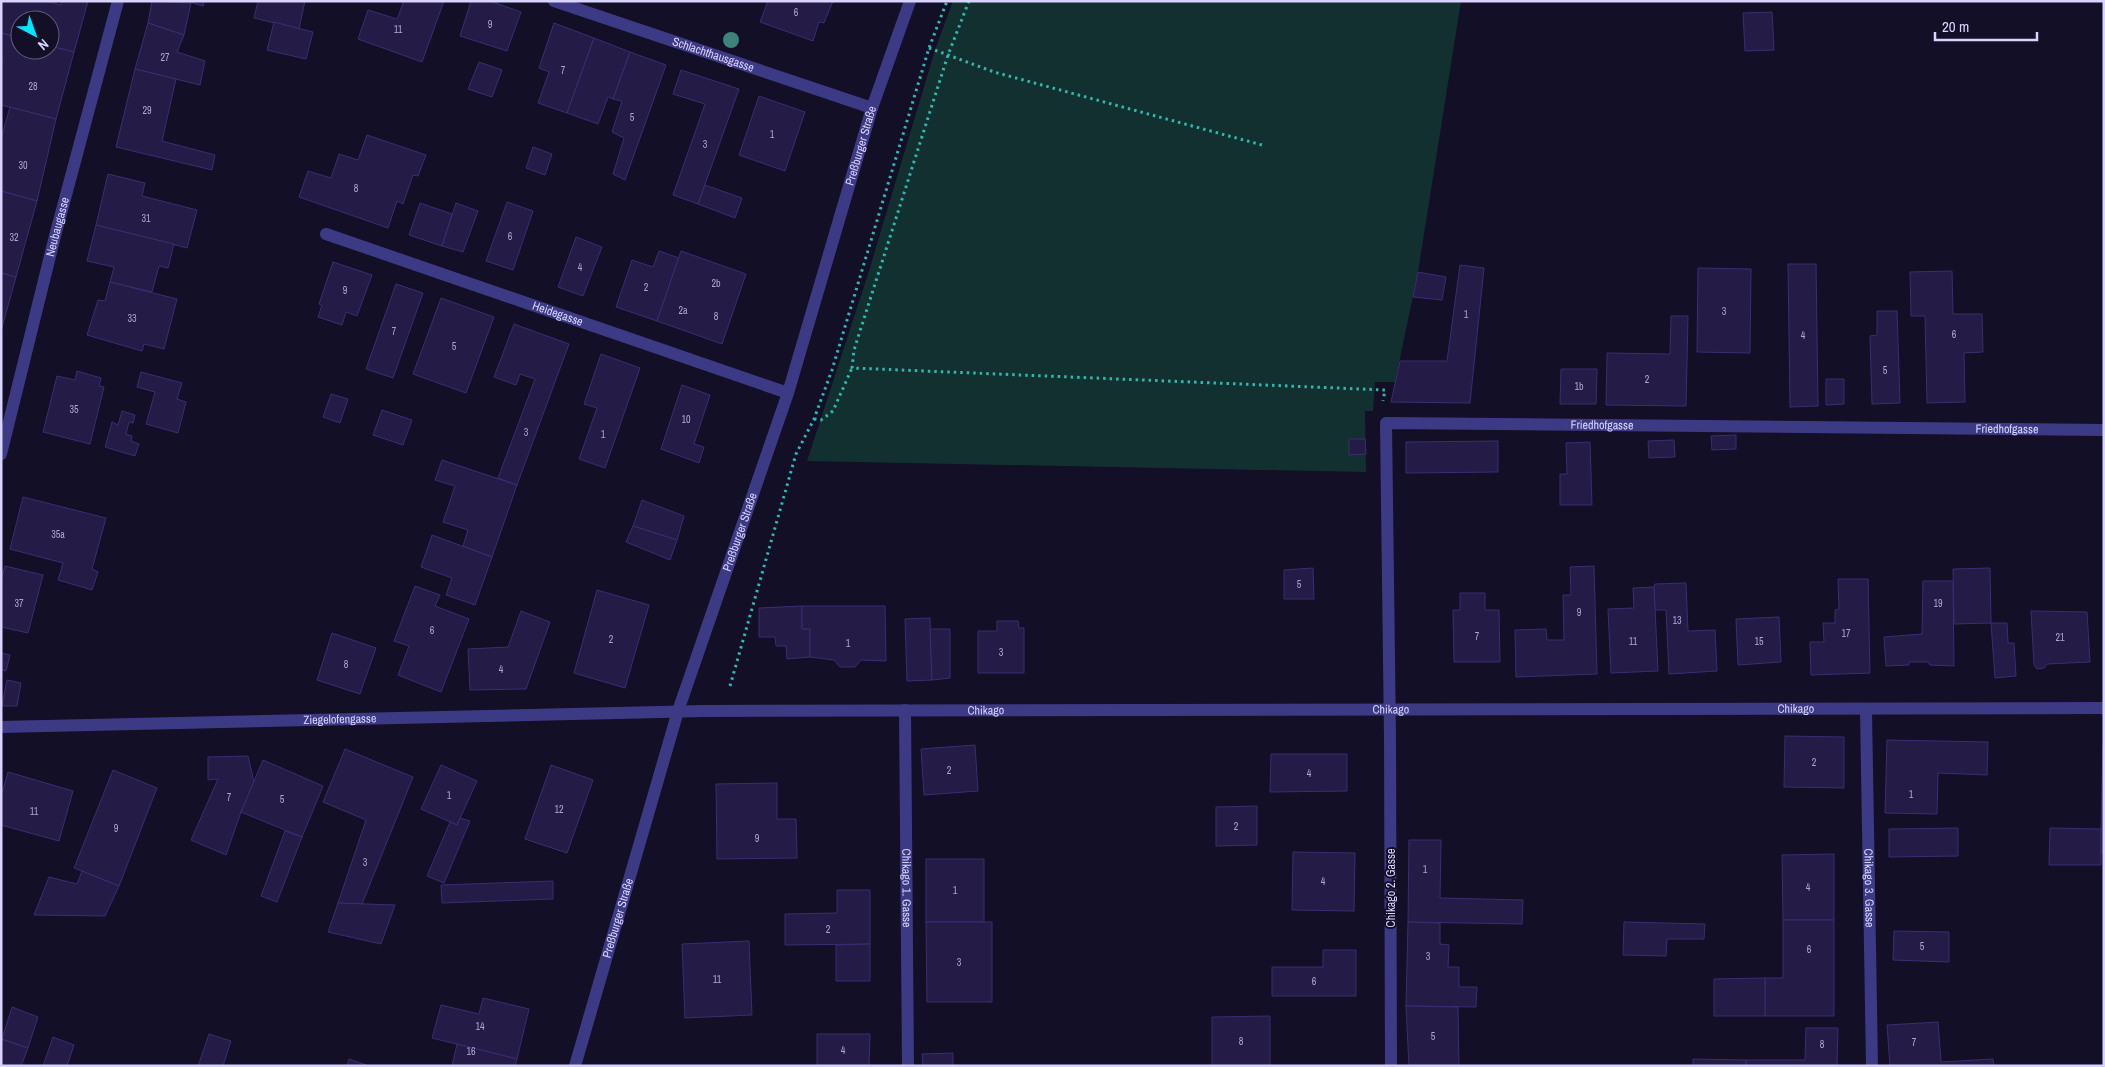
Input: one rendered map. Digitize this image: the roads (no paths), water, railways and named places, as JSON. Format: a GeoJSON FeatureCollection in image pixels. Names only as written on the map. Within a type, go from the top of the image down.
{"type":"FeatureCollection","features":[{"type":"Feature","properties":{"kind":"street","name":"Neubaugasse"},"geometry":{"type":"LineString","coordinates":[[1,454],[54,236],[118,1]]}},
{"type":"Feature","properties":{"kind":"street","name":"Schlachthausgasse"},"geometry":{"type":"LineString","coordinates":[[554,1],[872,108]]}},
{"type":"Feature","properties":{"kind":"street","name":"Preßburger Straße"},"geometry":{"type":"LineString","coordinates":[[575,1066],[678,711],[788,393],[872,108],[910,1]]}},
{"type":"Feature","properties":{"kind":"street","name":"Heidegasse"},"geometry":{"type":"LineString","coordinates":[[326,234],[788,393]]}},
{"type":"Feature","properties":{"kind":"street","name":"Friedhofgasse"},"geometry":{"type":"LineString","coordinates":[[1390,710],[1386,423],[2104,430]]}},
{"type":"Feature","properties":{"kind":"street","name":"Chikago"},"geometry":{"type":"LineString","coordinates":[[678,711],[2104,708]]}},
{"type":"Feature","properties":{"kind":"street","name":"Chikago 1. Gasse"},"geometry":{"type":"LineString","coordinates":[[905,710],[908,1066]]}},
{"type":"Feature","properties":{"kind":"street","name":"Chikago 2. Gasse"},"geometry":{"type":"LineString","coordinates":[[1390,710],[1391,1066]]}},
{"type":"Feature","properties":{"kind":"street","name":"Chikago 3. Gasse"},"geometry":{"type":"LineString","coordinates":[[1866,710],[1872,1066]]}},
{"type":"Feature","properties":{"kind":"street","name":"Ziegelofengasse"},"geometry":{"type":"LineString","coordinates":[[1,727],[678,711]]}}]}
